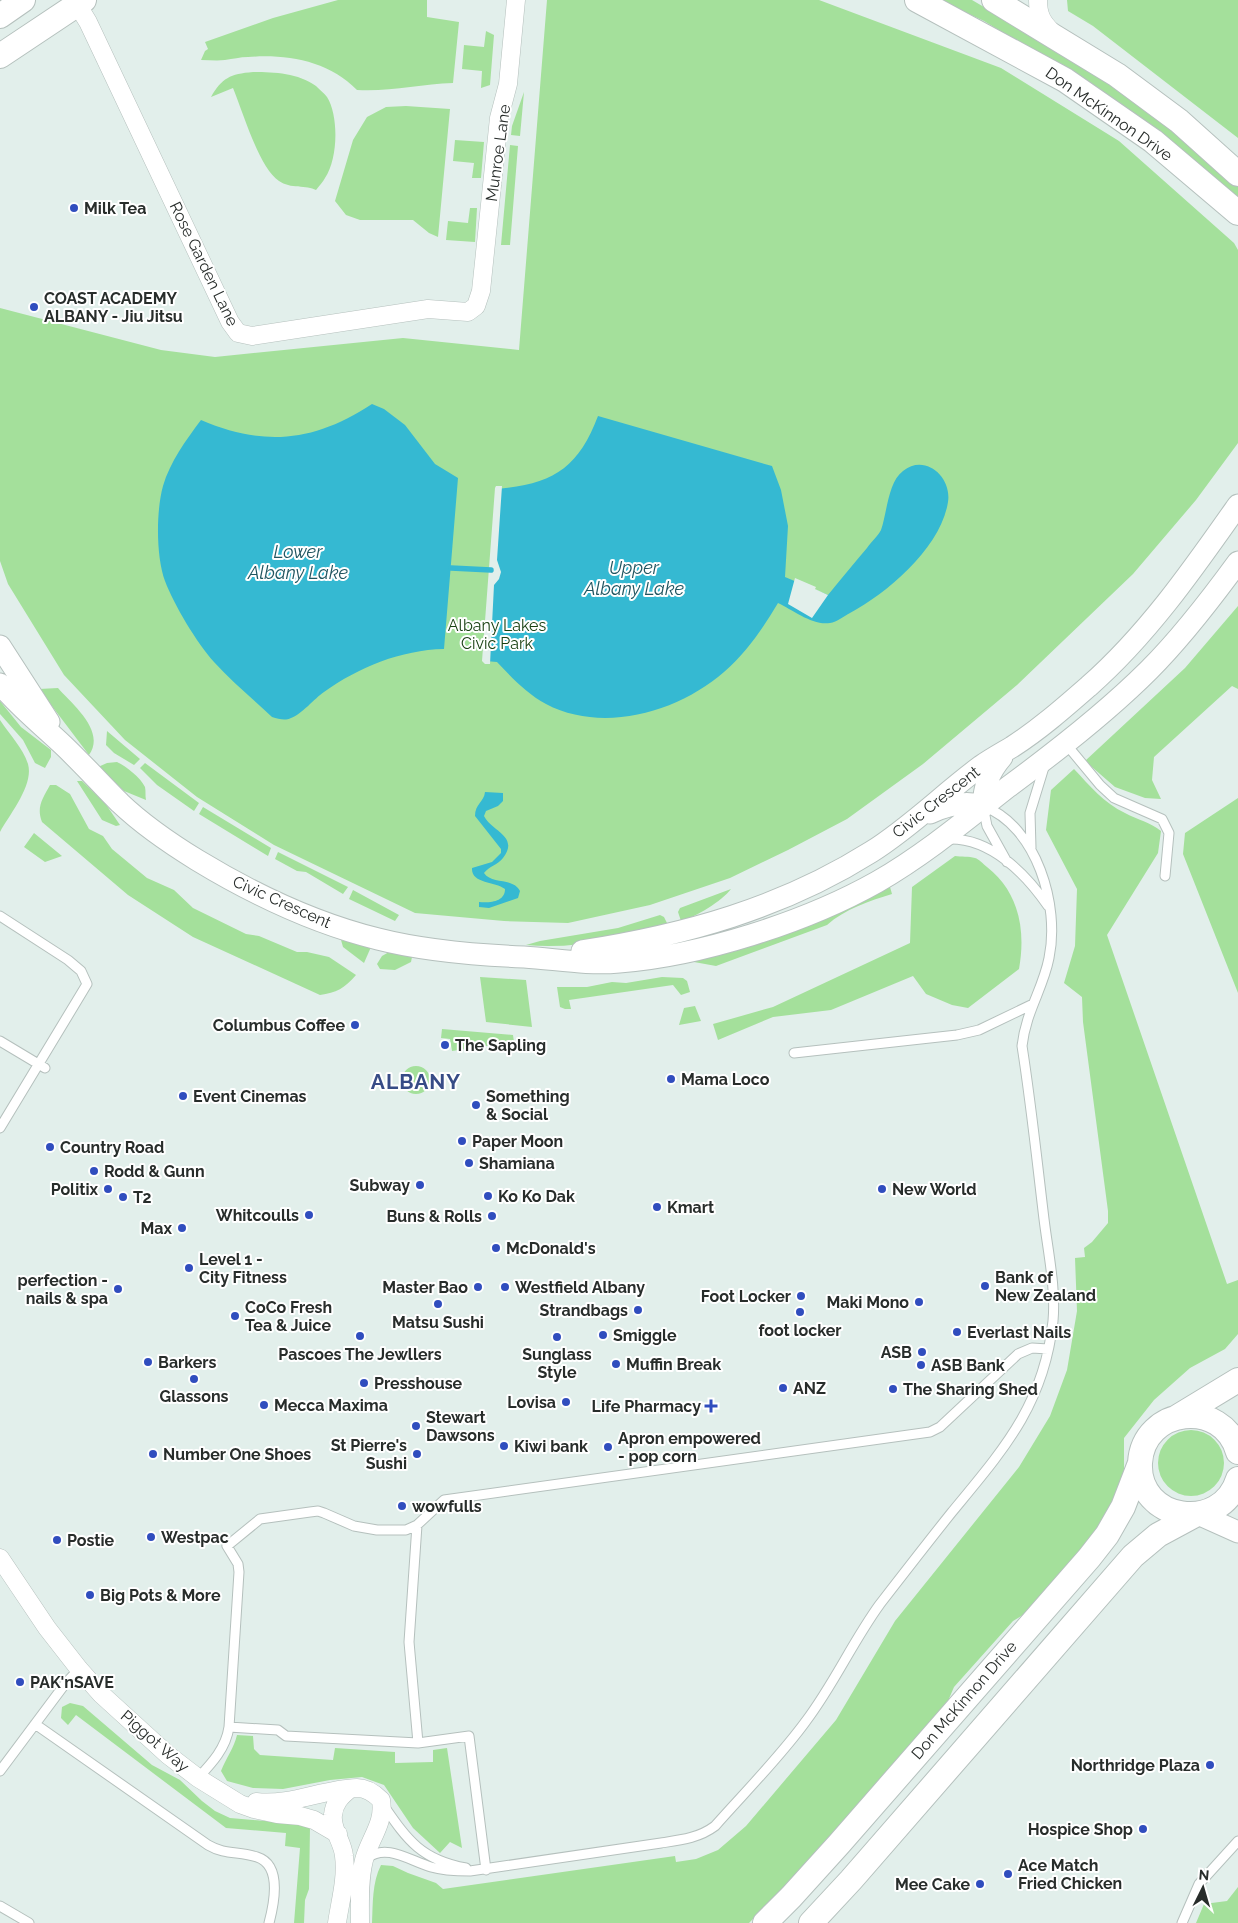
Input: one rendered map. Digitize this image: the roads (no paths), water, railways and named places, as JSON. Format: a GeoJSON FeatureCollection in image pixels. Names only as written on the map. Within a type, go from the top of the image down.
{"type":"FeatureCollection","features":[{"type":"Feature","properties":{"kind":"main road"},"geometry":{"type":"LineString","coordinates":[[0,16],[23,0]]}},
{"type":"Feature","properties":{"kind":"main road","name":"Don McKinnon Drive"},"geometry":{"type":"LineString","coordinates":[[917,0],[1065,80],[1153,141],[1238,213]]}},
{"type":"Feature","properties":{"kind":"main road","name":"Don McKinnon Drive"},"geometry":{"type":"LineString","coordinates":[[994,0],[1117,74],[1179,122],[1238,174]]}},
{"type":"Feature","properties":{"kind":"main road"},"geometry":{"type":"LineString","coordinates":[[0,56],[80,2]]}},
{"type":"Feature","properties":{"kind":"main road"},"geometry":{"type":"LineString","coordinates":[[1177,1417],[1238,1380]]}},
{"type":"Feature","properties":{"kind":"main road"},"geometry":{"type":"LineString","coordinates":[[1177,1417],[1198,1416],[1217,1423],[1232,1438],[1238,1452]]}},
{"type":"Feature","properties":{"kind":"main road","name":"Don McKinnon Drive"},"geometry":{"type":"LineString","coordinates":[[765,1923],[792,1897],[839,1844],[1107,1535],[1123,1507],[1142,1453],[1151,1434],[1177,1417]]}},
{"type":"Feature","properties":{"kind":"main road"},"geometry":{"type":"LineString","coordinates":[[1140,1463],[1143,1482],[1160,1505],[1178,1513],[1198,1514]]}},
{"type":"Feature","properties":{"kind":"main road","name":"Don McKinnon Drive"},"geometry":{"type":"LineString","coordinates":[[811,1923],[851,1880],[1133,1556],[1158,1535],[1221,1504],[1233,1491],[1238,1478]]}},
{"type":"Feature","properties":{"kind":"street","name":"Munroe Lane"},"geometry":{"type":"LineString","coordinates":[[476,306],[481,291],[500,118],[508,84],[516,0]]}},
{"type":"Feature","properties":{"kind":"street"},"geometry":{"type":"LineString","coordinates":[[1038,0],[1041,20],[1054,36]]}},
{"type":"Feature","properties":{"kind":"street","name":"Rose Garden Lane"},"geometry":{"type":"LineString","coordinates":[[80,2],[230,322],[238,333],[262,335],[428,309],[468,312],[476,306]]}},
{"type":"Feature","properties":{"kind":"street","name":"Civic Crescent"},"geometry":{"type":"LineString","coordinates":[[545,958],[655,938],[736,917],[790,895],[870,852],[918,818],[982,765],[1013,746],[1092,684],[1140,635],[1192,571],[1238,505]]}},
{"type":"Feature","properties":{"kind":"street","name":"Civic Crescent"},"geometry":{"type":"LineString","coordinates":[[0,684],[11,698],[64,746],[123,806],[194,858],[280,905],[308,917],[381,940],[480,955],[545,958],[584,963],[619,962],[650,958],[716,944],[771,928],[826,906],[877,882],[941,839],[1066,744],[1148,670],[1200,612],[1238,562]]}},
{"type":"Feature","properties":{"kind":"street","name":"Civic Crescent"},"geometry":{"type":"LineString","coordinates":[[0,646],[64,746]]}},
{"type":"Feature","properties":{"kind":"street"},"geometry":{"type":"LineString","coordinates":[[918,818],[937,810],[963,803],[974,803],[983,806],[986,784],[990,774],[996,764],[1013,746]]}},
{"type":"Feature","properties":{"kind":"street"},"geometry":{"type":"LineString","coordinates":[[1198,1514],[1238,1532]]}},
{"type":"Feature","properties":{"kind":"street","name":"Piggot Way"},"geometry":{"type":"LineString","coordinates":[[0,1558],[47,1628],[79,1669],[102,1694],[168,1755],[198,1778],[240,1804],[277,1814],[300,1816],[314,1820],[338,1834]]}},
{"type":"Feature","properties":{"kind":"street","name":"Piggot Way"},"geometry":{"type":"LineString","coordinates":[[228,1797],[245,1801],[272,1802],[295,1800],[356,1788],[370,1791],[381,1800]]}},
{"type":"Feature","properties":{"kind":"street"},"geometry":{"type":"LineString","coordinates":[[337,1923],[344,1857],[338,1834],[333,1824],[334,1808],[337,1801],[350,1789]]}},
{"type":"Feature","properties":{"kind":"street"},"geometry":{"type":"LineString","coordinates":[[360,1923],[361,1880],[364,1861],[382,1817],[381,1800]]}},
{"type":"Feature","properties":{"kind":"lane"},"geometry":{"type":"LineString","coordinates":[[1066,744],[1100,785],[1114,798],[1162,819],[1169,833],[1166,876]]}},
{"type":"Feature","properties":{"kind":"lane"},"geometry":{"type":"LineString","coordinates":[[1031,848],[1030,813],[1048,757]]}},
{"type":"Feature","properties":{"kind":"lane"},"geometry":{"type":"LineString","coordinates":[[364,1861],[375,1853],[384,1851],[432,1867],[452,1871],[486,1870],[690,1838],[704,1833],[715,1826],[806,1722],[868,1621],[1000,1454],[1026,1414],[1034,1396],[1048,1349],[1053,1302],[1028,1082],[1022,1046],[1023,1033],[1031,1005],[1045,973],[1052,940],[1049,909],[1040,867],[1031,848],[1007,820],[996,811],[983,806]]}},
{"type":"Feature","properties":{"kind":"lane"},"geometry":{"type":"LineString","coordinates":[[983,806],[987,826],[1007,862]]}},
{"type":"Feature","properties":{"kind":"lane"},"geometry":{"type":"LineString","coordinates":[[941,839],[958,838],[982,844],[1007,862],[1036,889],[1049,909]]}},
{"type":"Feature","properties":{"kind":"lane"},"geometry":{"type":"LineString","coordinates":[[0,916],[68,960],[81,971],[87,984],[41,1066],[0,1128]]}},
{"type":"Feature","properties":{"kind":"lane"},"geometry":{"type":"LineString","coordinates":[[794,1053],[957,1035],[979,1030],[1031,1005]]}},
{"type":"Feature","properties":{"kind":"lane"},"geometry":{"type":"LineString","coordinates":[[0,1041],[41,1066]]}},
{"type":"Feature","properties":{"kind":"lane"},"geometry":{"type":"LineString","coordinates":[[198,1778],[224,1746],[229,1727],[240,1572],[238,1564],[226,1546],[260,1518],[318,1511],[354,1526],[377,1530],[406,1530],[417,1525],[444,1500],[458,1497],[930,1432],[940,1427],[1018,1354],[1032,1348],[1048,1349]]}},
{"type":"Feature","properties":{"kind":"lane"},"geometry":{"type":"LineString","coordinates":[[417,1525],[409,1642],[418,1743]]}},
{"type":"Feature","properties":{"kind":"lane"},"geometry":{"type":"LineString","coordinates":[[0,1771],[65,1684],[79,1669]]}},
{"type":"Feature","properties":{"kind":"lane"},"geometry":{"type":"LineString","coordinates":[[35,1724],[208,1845],[226,1853],[256,1856],[262,1859],[272,1872],[274,1884],[273,1910],[270,1923]]}},
{"type":"Feature","properties":{"kind":"lane"},"geometry":{"type":"LineString","coordinates":[[229,1727],[278,1730],[286,1736],[418,1743],[470,1736],[486,1870]]}},
{"type":"Feature","properties":{"kind":"lane"},"geometry":{"type":"LineString","coordinates":[[381,1800],[403,1834],[432,1857],[463,1867],[486,1870]]}},
{"type":"Feature","properties":{"kind":"lane"},"geometry":{"type":"LineString","coordinates":[[1182,1923],[1199,1884],[1238,1841]]}},
{"type":"Feature","properties":{"kind":"lane"},"geometry":{"type":"LineString","coordinates":[[0,1906],[29,1923]]}},
{"type":"Feature","properties":{"kind":"water","name":"Lower Albany Lake"},"geometry":{"type":"Polygon","coordinates":[[[372,404],[384,409],[405,425],[435,464],[458,478],[444,649],[396,656],[366,668],[337,683],[289,719],[284,720],[272,717],[207,654],[186,623],[169,591],[162,571],[158,534],[159,508],[163,486],[174,460],[201,420],[224,429],[246,434],[267,437],[288,436],[309,433],[330,426],[351,417],[372,404]]]}},
{"type":"Feature","properties":{"kind":"water","name":"Upper Albany Lake"},"geometry":{"type":"Polygon","coordinates":[[[598,416],[772,466],[781,490],[788,526],[785,577],[828,595],[880,532],[894,482],[903,471],[911,466],[920,465],[928,466],[935,470],[946,484],[948,502],[943,519],[935,535],[911,566],[881,593],[838,620],[830,623],[817,622],[803,617],[778,603],[740,656],[724,672],[685,698],[662,708],[615,718],[591,717],[568,713],[546,704],[526,691],[497,662],[485,661],[497,489],[533,483],[548,478],[561,470],[582,449],[598,416]]]}},
{"type":"Feature","properties":{"kind":"water"},"geometry":{"type":"Polygon","coordinates":[[[485,792],[503,793],[503,801],[498,806],[486,811],[484,816],[503,834],[508,844],[503,858],[484,873],[492,879],[513,884],[520,891],[518,898],[489,908],[479,907],[479,902],[492,902],[500,899],[505,889],[501,886],[479,880],[473,873],[472,868],[492,862],[501,853],[501,849],[475,816],[476,809],[485,792]]]}},
{"type":"Feature","properties":{"kind":"waterway"},"geometry":{"type":"LineString","coordinates":[[451,568],[491,570]]}},
{"type":"Feature","properties":{"kind":"place","name":"Milk Tea"},"geometry":{"type":"Point","coordinates":[74,208]}},
{"type":"Feature","properties":{"kind":"place","name":"COAST ACADEMY ALBANY - Jiu Jitsu"},"geometry":{"type":"Point","coordinates":[34,307]}},
{"type":"Feature","properties":{"kind":"place","name":"Columbus Coffee"},"geometry":{"type":"Point","coordinates":[355,1025]}},
{"type":"Feature","properties":{"kind":"place","name":"The Sapling"},"geometry":{"type":"Point","coordinates":[445,1045]}},
{"type":"Feature","properties":{"kind":"place","name":"Mama Loco"},"geometry":{"type":"Point","coordinates":[671,1079]}},
{"type":"Feature","properties":{"kind":"place","name":"Event Cinemas"},"geometry":{"type":"Point","coordinates":[183,1096]}},
{"type":"Feature","properties":{"kind":"place","name":"Something & Social"},"geometry":{"type":"Point","coordinates":[476,1105]}},
{"type":"Feature","properties":{"kind":"place","name":"Paper Moon"},"geometry":{"type":"Point","coordinates":[462,1141]}},
{"type":"Feature","properties":{"kind":"place","name":"Country Road"},"geometry":{"type":"Point","coordinates":[50,1147]}},
{"type":"Feature","properties":{"kind":"place","name":"Shamiana"},"geometry":{"type":"Point","coordinates":[469,1163]}},
{"type":"Feature","properties":{"kind":"place","name":"Rodd & Gunn"},"geometry":{"type":"Point","coordinates":[94,1171]}},
{"type":"Feature","properties":{"kind":"place","name":"Subway"},"geometry":{"type":"Point","coordinates":[420,1185]}},
{"type":"Feature","properties":{"kind":"place","name":"Politix"},"geometry":{"type":"Point","coordinates":[108,1189]}},
{"type":"Feature","properties":{"kind":"place","name":"New World"},"geometry":{"type":"Point","coordinates":[882,1189]}},
{"type":"Feature","properties":{"kind":"place","name":"Ko Ko Dak"},"geometry":{"type":"Point","coordinates":[488,1196]}},
{"type":"Feature","properties":{"kind":"place","name":"T2"},"geometry":{"type":"Point","coordinates":[123,1197]}},
{"type":"Feature","properties":{"kind":"place","name":"Kmart"},"geometry":{"type":"Point","coordinates":[657,1207]}},
{"type":"Feature","properties":{"kind":"place","name":"Whitcoulls"},"geometry":{"type":"Point","coordinates":[309,1215]}},
{"type":"Feature","properties":{"kind":"place","name":"Buns & Rolls"},"geometry":{"type":"Point","coordinates":[492,1216]}},
{"type":"Feature","properties":{"kind":"place","name":"Max"},"geometry":{"type":"Point","coordinates":[182,1228]}},
{"type":"Feature","properties":{"kind":"place","name":"McDonald's"},"geometry":{"type":"Point","coordinates":[496,1248]}},
{"type":"Feature","properties":{"kind":"place","name":"Level 1 - City Fitness"},"geometry":{"type":"Point","coordinates":[189,1268]}},
{"type":"Feature","properties":{"kind":"place","name":"Bank of New Zealand"},"geometry":{"type":"Point","coordinates":[985,1286]}},
{"type":"Feature","properties":{"kind":"place","name":"Master Bao"},"geometry":{"type":"Point","coordinates":[478,1287]}},
{"type":"Feature","properties":{"kind":"place","name":"Westfield Albany"},"geometry":{"type":"Point","coordinates":[505,1287]}},
{"type":"Feature","properties":{"kind":"place","name":"perfection - nails & spa"},"geometry":{"type":"Point","coordinates":[118,1289]}},
{"type":"Feature","properties":{"kind":"place","name":"Foot Locker"},"geometry":{"type":"Point","coordinates":[801,1296]}},
{"type":"Feature","properties":{"kind":"place","name":"Maki Mono"},"geometry":{"type":"Point","coordinates":[919,1302]}},
{"type":"Feature","properties":{"kind":"place","name":"Matsu Sushi"},"geometry":{"type":"Point","coordinates":[438,1304]}},
{"type":"Feature","properties":{"kind":"place","name":"Strandbags"},"geometry":{"type":"Point","coordinates":[638,1310]}},
{"type":"Feature","properties":{"kind":"place","name":"foot locker"},"geometry":{"type":"Point","coordinates":[800,1312]}},
{"type":"Feature","properties":{"kind":"place","name":"CoCo Fresh Tea & Juice"},"geometry":{"type":"Point","coordinates":[235,1316]}},
{"type":"Feature","properties":{"kind":"place","name":"Everlast Nails"},"geometry":{"type":"Point","coordinates":[957,1332]}},
{"type":"Feature","properties":{"kind":"place","name":"Smiggle"},"geometry":{"type":"Point","coordinates":[603,1335]}},
{"type":"Feature","properties":{"kind":"place","name":"Pascoes The Jewllers"},"geometry":{"type":"Point","coordinates":[360,1336]}},
{"type":"Feature","properties":{"kind":"place","name":"Sunglass Style"},"geometry":{"type":"Point","coordinates":[557,1337]}},
{"type":"Feature","properties":{"kind":"place","name":"ASB"},"geometry":{"type":"Point","coordinates":[922,1352]}},
{"type":"Feature","properties":{"kind":"place","name":"Barkers"},"geometry":{"type":"Point","coordinates":[148,1362]}},
{"type":"Feature","properties":{"kind":"place","name":"Muffin Break"},"geometry":{"type":"Point","coordinates":[616,1364]}},
{"type":"Feature","properties":{"kind":"place","name":"ASB Bank"},"geometry":{"type":"Point","coordinates":[921,1365]}},
{"type":"Feature","properties":{"kind":"place","name":"Glassons"},"geometry":{"type":"Point","coordinates":[194,1379]}},
{"type":"Feature","properties":{"kind":"place","name":"Presshouse"},"geometry":{"type":"Point","coordinates":[364,1383]}},
{"type":"Feature","properties":{"kind":"place","name":"ANZ"},"geometry":{"type":"Point","coordinates":[783,1388]}},
{"type":"Feature","properties":{"kind":"place","name":"The Sharing Shed"},"geometry":{"type":"Point","coordinates":[893,1389]}},
{"type":"Feature","properties":{"kind":"place","name":"Lovisa"},"geometry":{"type":"Point","coordinates":[566,1402]}},
{"type":"Feature","properties":{"kind":"place","name":"Mecca Maxima"},"geometry":{"type":"Point","coordinates":[264,1405]}},
{"type":"Feature","properties":{"kind":"place","name":"Life Pharmacy"},"geometry":{"type":"Point","coordinates":[711,1406]}},
{"type":"Feature","properties":{"kind":"place","name":"Stewart Dawsons"},"geometry":{"type":"Point","coordinates":[416,1426]}},
{"type":"Feature","properties":{"kind":"place","name":"Kiwi bank"},"geometry":{"type":"Point","coordinates":[504,1446]}},
{"type":"Feature","properties":{"kind":"place","name":"Apron empowered - pop corn"},"geometry":{"type":"Point","coordinates":[608,1447]}},
{"type":"Feature","properties":{"kind":"place","name":"Number One Shoes"},"geometry":{"type":"Point","coordinates":[153,1454]}},
{"type":"Feature","properties":{"kind":"place","name":"St Pierre's Sushi"},"geometry":{"type":"Point","coordinates":[417,1454]}},
{"type":"Feature","properties":{"kind":"place","name":"wowfulls"},"geometry":{"type":"Point","coordinates":[402,1506]}},
{"type":"Feature","properties":{"kind":"place","name":"Westpac"},"geometry":{"type":"Point","coordinates":[151,1537]}},
{"type":"Feature","properties":{"kind":"place","name":"Postie"},"geometry":{"type":"Point","coordinates":[57,1540]}},
{"type":"Feature","properties":{"kind":"place","name":"Big Pots & More"},"geometry":{"type":"Point","coordinates":[90,1595]}},
{"type":"Feature","properties":{"kind":"place","name":"PAK'nSAVE"},"geometry":{"type":"Point","coordinates":[20,1682]}},
{"type":"Feature","properties":{"kind":"place","name":"Northridge Plaza"},"geometry":{"type":"Point","coordinates":[1210,1765]}},
{"type":"Feature","properties":{"kind":"place","name":"Hospice Shop"},"geometry":{"type":"Point","coordinates":[1143,1829]}},
{"type":"Feature","properties":{"kind":"place","name":"Ace Match Fried Chicken"},"geometry":{"type":"Point","coordinates":[1008,1874]}},
{"type":"Feature","properties":{"kind":"place","name":"Mee Cake"},"geometry":{"type":"Point","coordinates":[980,1884]}},
{"type":"Feature","properties":{"kind":"district","name":"ALBANY"},"geometry":{"type":"Point","coordinates":[416,1081]}},
{"type":"Feature","properties":{"kind":"park label","name":"Albany Lakes Civic Park"},"geometry":{"type":"Point","coordinates":[497,634]}}]}
